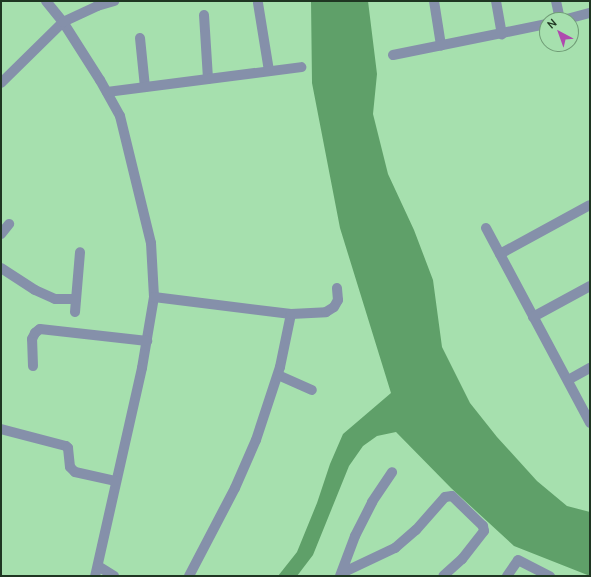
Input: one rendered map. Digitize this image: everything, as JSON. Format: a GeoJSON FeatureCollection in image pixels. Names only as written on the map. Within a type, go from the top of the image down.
{"type":"FeatureCollection","features":[{"type":"Feature","properties":{"kind":"street"},"geometry":{"type":"LineString","coordinates":[[46,1],[63,22],[107,92],[120,116],[138,183],[151,243],[154,296],[147,341],[96,571],[114,576]]}},
{"type":"Feature","properties":{"kind":"street"},"geometry":{"type":"LineString","coordinates":[[1,83],[63,22],[94,3],[114,1]]}},
{"type":"Feature","properties":{"kind":"street"},"geometry":{"type":"LineString","coordinates":[[434,1],[441,45]]}},
{"type":"Feature","properties":{"kind":"street"},"geometry":{"type":"LineString","coordinates":[[496,1],[502,34]]}},
{"type":"Feature","properties":{"kind":"street"},"geometry":{"type":"LineString","coordinates":[[556,1],[559,12]]}},
{"type":"Feature","properties":{"kind":"street"},"geometry":{"type":"LineString","coordinates":[[258,3],[269,71]]}},
{"type":"Feature","properties":{"kind":"street"},"geometry":{"type":"LineString","coordinates":[[579,16],[590,13]]}},
{"type":"Feature","properties":{"kind":"street"},"geometry":{"type":"LineString","coordinates":[[204,15],[208,79]]}},
{"type":"Feature","properties":{"kind":"street"},"geometry":{"type":"LineString","coordinates":[[393,55],[539,26]]}},
{"type":"Feature","properties":{"kind":"street"},"geometry":{"type":"LineString","coordinates":[[140,38],[145,87]]}},
{"type":"Feature","properties":{"kind":"street"},"geometry":{"type":"LineString","coordinates":[[107,92],[301,67]]}},
{"type":"Feature","properties":{"kind":"street"},"geometry":{"type":"LineString","coordinates":[[500,254],[590,205]]}},
{"type":"Feature","properties":{"kind":"street"},"geometry":{"type":"LineString","coordinates":[[1,234],[9,224]]}},
{"type":"Feature","properties":{"kind":"street"},"geometry":{"type":"LineString","coordinates":[[486,228],[590,423]]}},
{"type":"Feature","properties":{"kind":"street"},"geometry":{"type":"LineString","coordinates":[[75,312],[80,252]]}},
{"type":"Feature","properties":{"kind":"street"},"geometry":{"type":"LineString","coordinates":[[1,268],[35,290],[55,299],[76,299]]}},
{"type":"Feature","properties":{"kind":"street"},"geometry":{"type":"LineString","coordinates":[[534,317],[590,286]]}},
{"type":"Feature","properties":{"kind":"street"},"geometry":{"type":"LineString","coordinates":[[154,296],[291,314],[326,312],[334,307],[338,300],[337,288]]}},
{"type":"Feature","properties":{"kind":"street"},"geometry":{"type":"LineString","coordinates":[[189,576],[235,488],[256,440],[278,375],[291,314]]}},
{"type":"Feature","properties":{"kind":"street"},"geometry":{"type":"LineString","coordinates":[[33,366],[32,339],[35,333],[40,329],[147,341]]}},
{"type":"Feature","properties":{"kind":"street"},"geometry":{"type":"LineString","coordinates":[[568,380],[590,368]]}},
{"type":"Feature","properties":{"kind":"street"},"geometry":{"type":"LineString","coordinates":[[278,375],[312,390]]}},
{"type":"Feature","properties":{"kind":"street"},"geometry":{"type":"LineString","coordinates":[[1,429],[66,446],[69,452],[70,467],[75,472],[116,481]]}},
{"type":"Feature","properties":{"kind":"street"},"geometry":{"type":"LineString","coordinates":[[341,574],[354,536],[372,502],[392,472]]}},
{"type":"Feature","properties":{"kind":"street"},"geometry":{"type":"LineString","coordinates":[[341,574],[395,548],[416,530],[445,497],[452,496],[482,526],[484,530],[462,559],[443,576]]}},
{"type":"Feature","properties":{"kind":"street"},"geometry":{"type":"LineString","coordinates":[[507,576],[518,560],[550,576]]}},
{"type":"Feature","properties":{"kind":"shaded area"},"geometry":{"type":"Polygon","coordinates":[[[311,1],[368,1],[377,74],[373,114],[388,174],[414,230],[433,280],[442,347],[470,403],[497,437],[537,481],[567,506],[590,512],[590,576],[514,546],[451,488],[396,432],[377,436],[363,446],[349,466],[313,555],[297,576],[278,576],[297,552],[317,503],[330,464],[343,434],[391,393],[340,228],[312,83],[311,1]]]}}]}
